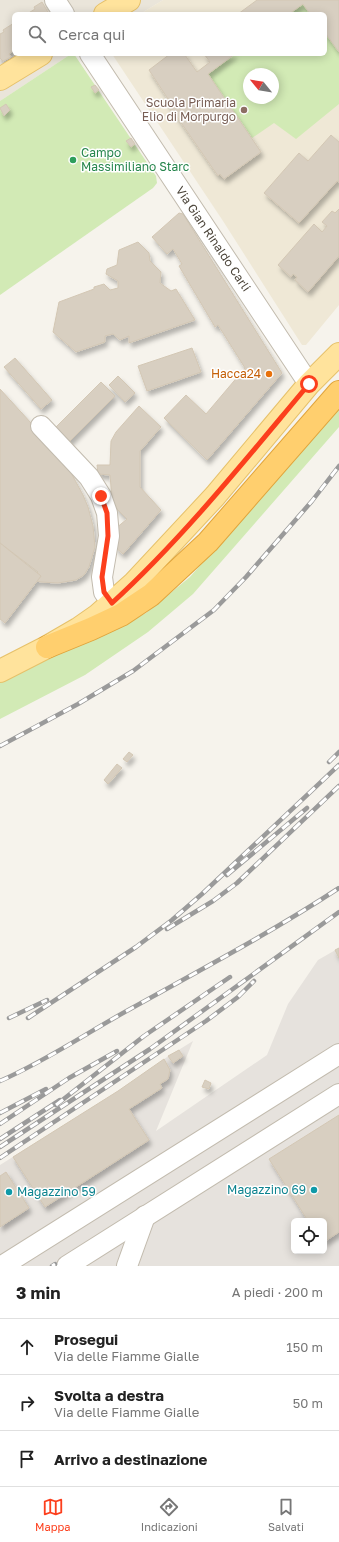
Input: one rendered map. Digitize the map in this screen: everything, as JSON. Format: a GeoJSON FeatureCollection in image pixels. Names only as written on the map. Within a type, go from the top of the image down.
{"type":"FeatureCollection","features":[{"type":"Feature","properties":{"kind":"highway"},"geometry":{"type":"LineString","coordinates":[[47,647],[121,615],[151,595],[208,542],[339,392]]}},
{"type":"Feature","properties":{"kind":"main road"},"geometry":{"type":"LineString","coordinates":[[108,12],[129,0]]}},
{"type":"Feature","properties":{"kind":"main road"},"geometry":{"type":"LineString","coordinates":[[0,79],[38,56]]}},
{"type":"Feature","properties":{"kind":"main road"},"geometry":{"type":"LineString","coordinates":[[309,384],[339,341]]}},
{"type":"Feature","properties":{"kind":"main road"},"geometry":{"type":"LineString","coordinates":[[0,671],[78,629],[98,615],[134,583],[214,496],[309,384],[339,354]]}},
{"type":"Feature","properties":{"kind":"street"},"geometry":{"type":"LineString","coordinates":[[55,0],[63,12]]}},
{"type":"Feature","properties":{"kind":"street","name":"Via Gian Rinaldo Carli"},"geometry":{"type":"LineString","coordinates":[[91,56],[309,384]]}},
{"type":"Feature","properties":{"kind":"street"},"geometry":{"type":"LineString","coordinates":[[41,426],[88,477],[101,496],[107,513],[108,536],[102,577],[104,592],[112,603]]}},
{"type":"Feature","properties":{"kind":"street"},"geometry":{"type":"LineString","coordinates":[[2,1266],[339,1054]]}},
{"type":"Feature","properties":{"kind":"street"},"geometry":{"type":"LineString","coordinates":[[66,1266],[339,1094]]}},
{"type":"Feature","properties":{"kind":"street"},"geometry":{"type":"LineString","coordinates":[[127,1266],[146,1216]]}},
{"type":"Feature","properties":{"kind":"shaded area"},"geometry":{"type":"Polygon","coordinates":[[[0,0],[163,0],[143,12],[12,12],[12,56],[68,56],[0,101],[0,0]]]}},
{"type":"Feature","properties":{"kind":"shaded area","name":"Scuola Primaria Elio di Morpurgo"},"geometry":{"type":"Polygon","coordinates":[[[163,0],[339,0],[339,305],[306,345],[302,345],[223,221],[113,56],[327,56],[327,12],[143,12],[163,0]]]}},
{"type":"Feature","properties":{"kind":"shaded area"},"geometry":{"type":"Polygon","coordinates":[[[339,948],[339,1266],[0,1266],[0,1165],[118,1091],[193,1041],[156,1131],[267,1055],[288,1004],[318,960],[339,948]]]}},
{"type":"Feature","properties":{"kind":"green space"},"geometry":{"type":"Polygon","coordinates":[[[303,4],[309,12],[292,12],[303,4]]]}},
{"type":"Feature","properties":{"kind":"green space"},"geometry":{"type":"Polygon","coordinates":[[[327,36],[339,52],[339,104],[296,139],[274,123],[252,138],[208,74],[232,56],[327,56],[327,36]]]}},
{"type":"Feature","properties":{"kind":"green space","name":"Campo Massimiliano Starc"},"geometry":{"type":"Polygon","coordinates":[[[68,56],[75,56],[156,176],[157,183],[153,188],[0,295],[0,101],[68,56]]]}},
{"type":"Feature","properties":{"kind":"green space"},"geometry":{"type":"Polygon","coordinates":[[[339,406],[339,427],[193,594],[148,632],[85,675],[0,719],[0,683],[92,636],[118,627],[146,613],[190,577],[339,406]]]}},
{"type":"Feature","properties":{"kind":"building"},"geometry":{"type":"Polygon","coordinates":[[[257,0],[339,0],[339,52],[327,36],[327,12],[309,12],[303,4],[292,12],[241,12],[257,0]]]}},
{"type":"Feature","properties":{"kind":"building"},"geometry":{"type":"Polygon","coordinates":[[[42,2],[48,12],[30,12],[35,9],[34,7],[42,2]]]}},
{"type":"Feature","properties":{"kind":"building"},"geometry":{"type":"Polygon","coordinates":[[[12,24],[12,52],[9,54],[11,57],[3,61],[0,58],[0,34],[4,32],[3,30],[12,24]]]}},
{"type":"Feature","properties":{"kind":"building"},"geometry":{"type":"Polygon","coordinates":[[[167,56],[186,56],[197,72],[210,62],[206,56],[232,56],[208,74],[261,152],[224,179],[220,174],[218,176],[166,101],[168,99],[149,70],[167,56]]]}},
{"type":"Feature","properties":{"kind":"building"},"geometry":{"type":"Polygon","coordinates":[[[95,85],[99,90],[95,93],[91,87],[95,85]]]}},
{"type":"Feature","properties":{"kind":"building"},"geometry":{"type":"Polygon","coordinates":[[[6,104],[10,110],[4,116],[0,108],[6,104]]]}},
{"type":"Feature","properties":{"kind":"building"},"geometry":{"type":"Polygon","coordinates":[[[331,135],[339,142],[339,182],[337,181],[299,223],[264,193],[299,153],[308,161],[331,135]]]}},
{"type":"Feature","properties":{"kind":"building"},"geometry":{"type":"Polygon","coordinates":[[[131,138],[135,144],[131,147],[126,141],[131,138]]]}},
{"type":"Feature","properties":{"kind":"building"},"geometry":{"type":"Polygon","coordinates":[[[339,209],[339,256],[308,292],[295,280],[297,277],[293,274],[291,277],[278,265],[314,224],[322,232],[327,226],[322,222],[332,211],[335,213],[339,209]]]}},
{"type":"Feature","properties":{"kind":"building"},"geometry":{"type":"Polygon","coordinates":[[[179,213],[183,214],[282,373],[207,460],[164,418],[186,395],[206,414],[245,368],[218,325],[215,327],[179,266],[182,264],[173,249],[167,254],[152,237],[179,213]]]}},
{"type":"Feature","properties":{"kind":"building"},"geometry":{"type":"Polygon","coordinates":[[[138,242],[149,253],[150,261],[161,272],[160,283],[171,291],[176,289],[195,320],[129,343],[129,336],[120,340],[113,334],[105,336],[105,342],[76,352],[53,332],[59,302],[104,284],[110,290],[118,288],[118,281],[106,274],[107,269],[117,265],[119,250],[138,242]]]}},
{"type":"Feature","properties":{"kind":"building"},"geometry":{"type":"Polygon","coordinates":[[[192,348],[201,372],[147,391],[138,366],[192,348]]]}},
{"type":"Feature","properties":{"kind":"building"},"geometry":{"type":"Polygon","coordinates":[[[15,358],[52,400],[41,409],[4,367],[15,358]]]}},
{"type":"Feature","properties":{"kind":"building"},"geometry":{"type":"Polygon","coordinates":[[[118,376],[135,393],[125,402],[109,385],[118,376]]]}},
{"type":"Feature","properties":{"kind":"building"},"geometry":{"type":"Polygon","coordinates":[[[101,382],[115,396],[66,445],[52,431],[101,382]]]}},
{"type":"Feature","properties":{"kind":"building"},"geometry":{"type":"Polygon","coordinates":[[[0,389],[63,458],[88,507],[93,526],[95,547],[89,567],[84,575],[76,580],[58,583],[37,581],[41,576],[37,573],[38,572],[0,543],[0,389]]]}},
{"type":"Feature","properties":{"kind":"building"},"geometry":{"type":"Polygon","coordinates":[[[139,406],[161,427],[140,451],[140,487],[161,510],[123,554],[116,548],[115,529],[127,519],[117,509],[112,499],[110,475],[98,474],[97,465],[110,465],[111,441],[116,432],[139,406]]]}},
{"type":"Feature","properties":{"kind":"building"},"geometry":{"type":"Polygon","coordinates":[[[0,543],[41,576],[5,623],[0,619],[0,543]]]}},
{"type":"Feature","properties":{"kind":"building"},"geometry":{"type":"Polygon","coordinates":[[[129,752],[133,755],[127,762],[123,759],[129,752]]]}},
{"type":"Feature","properties":{"kind":"building"},"geometry":{"type":"Polygon","coordinates":[[[117,764],[122,768],[108,784],[104,780],[117,764]]]}},
{"type":"Feature","properties":{"kind":"building"},"geometry":{"type":"Polygon","coordinates":[[[339,948],[339,958],[335,950],[339,948]]]}},
{"type":"Feature","properties":{"kind":"building"},"geometry":{"type":"Polygon","coordinates":[[[179,1050],[183,1056],[173,1063],[168,1056],[179,1050]]]}},
{"type":"Feature","properties":{"kind":"building"},"geometry":{"type":"Polygon","coordinates":[[[164,1059],[170,1070],[168,1079],[160,1084],[162,1088],[129,1109],[149,1140],[45,1207],[13,1157],[118,1091],[164,1059]]]}},
{"type":"Feature","properties":{"kind":"building"},"geometry":{"type":"Polygon","coordinates":[[[205,1080],[211,1083],[209,1089],[202,1087],[205,1080]]]}},
{"type":"Feature","properties":{"kind":"building","name":"Magazzino 69"},"geometry":{"type":"Polygon","coordinates":[[[339,1115],[339,1232],[327,1240],[327,1218],[306,1218],[269,1159],[339,1115]]]}},
{"type":"Feature","properties":{"kind":"building","name":"Magazzino 59"},"geometry":{"type":"Polygon","coordinates":[[[6,1172],[29,1208],[0,1227],[0,1176],[6,1172]]]}},
{"type":"Feature","properties":{"kind":"railway"},"geometry":{"type":"LineString","coordinates":[[0,746],[78,704],[133,671],[214,610],[246,577],[312,501],[339,466]]}},
{"type":"Feature","properties":{"kind":"railway"},"geometry":{"type":"LineString","coordinates":[[329,762],[339,752]]}},
{"type":"Feature","properties":{"kind":"railway"},"geometry":{"type":"LineString","coordinates":[[28,1018],[136,947],[172,920],[202,894],[339,765]]}},
{"type":"Feature","properties":{"kind":"railway"},"geometry":{"type":"LineString","coordinates":[[167,929],[213,901],[237,883],[339,786]]}},
{"type":"Feature","properties":{"kind":"railway"},"geometry":{"type":"LineString","coordinates":[[227,875],[307,808]]}},
{"type":"Feature","properties":{"kind":"railway"},"geometry":{"type":"LineString","coordinates":[[0,1081],[50,1055],[237,950],[339,888]]}},
{"type":"Feature","properties":{"kind":"railway"},"geometry":{"type":"LineString","coordinates":[[0,1147],[150,1049],[339,912]]}},
{"type":"Feature","properties":{"kind":"railway"},"geometry":{"type":"LineString","coordinates":[[56,1105],[144,1036],[230,977]]}},
{"type":"Feature","properties":{"kind":"railway"},"geometry":{"type":"LineString","coordinates":[[0,1158],[206,1021],[238,997],[254,981]]}},
{"type":"Feature","properties":{"kind":"railway"},"geometry":{"type":"LineString","coordinates":[[9,1018],[47,1000]]}},
{"type":"Feature","properties":{"kind":"railway"},"geometry":{"type":"LineString","coordinates":[[0,1124],[69,1078],[117,1051]]}},
{"type":"Feature","properties":{"kind":"railway"},"geometry":{"type":"LineString","coordinates":[[0,1113],[46,1089]]}},
{"type":"Feature","properties":{"kind":"railway"},"geometry":{"type":"LineString","coordinates":[[0,1139],[60,1100]]}},
{"type":"Feature","properties":{"kind":"place","name":"Scuola Primaria Elio di Morpurgo"},"geometry":{"type":"Point","coordinates":[244,110]}},
{"type":"Feature","properties":{"kind":"place","name":"Campo Massimiliano Starc"},"geometry":{"type":"Point","coordinates":[73,160]}},
{"type":"Feature","properties":{"kind":"place","name":"Hacca24"},"geometry":{"type":"Point","coordinates":[269,374]}},
{"type":"Feature","properties":{"kind":"place","name":"Magazzino 69"},"geometry":{"type":"Point","coordinates":[314,1190]}},
{"type":"Feature","properties":{"kind":"place","name":"Magazzino 59"},"geometry":{"type":"Point","coordinates":[9,1192]}},
{"type":"Feature","properties":{"kind":"route"},"geometry":{"type":"LineString","coordinates":[[101,496],[107,513],[108,536],[102,577],[104,592],[112,603],[134,583],[214,496],[309,384]]}}]}
